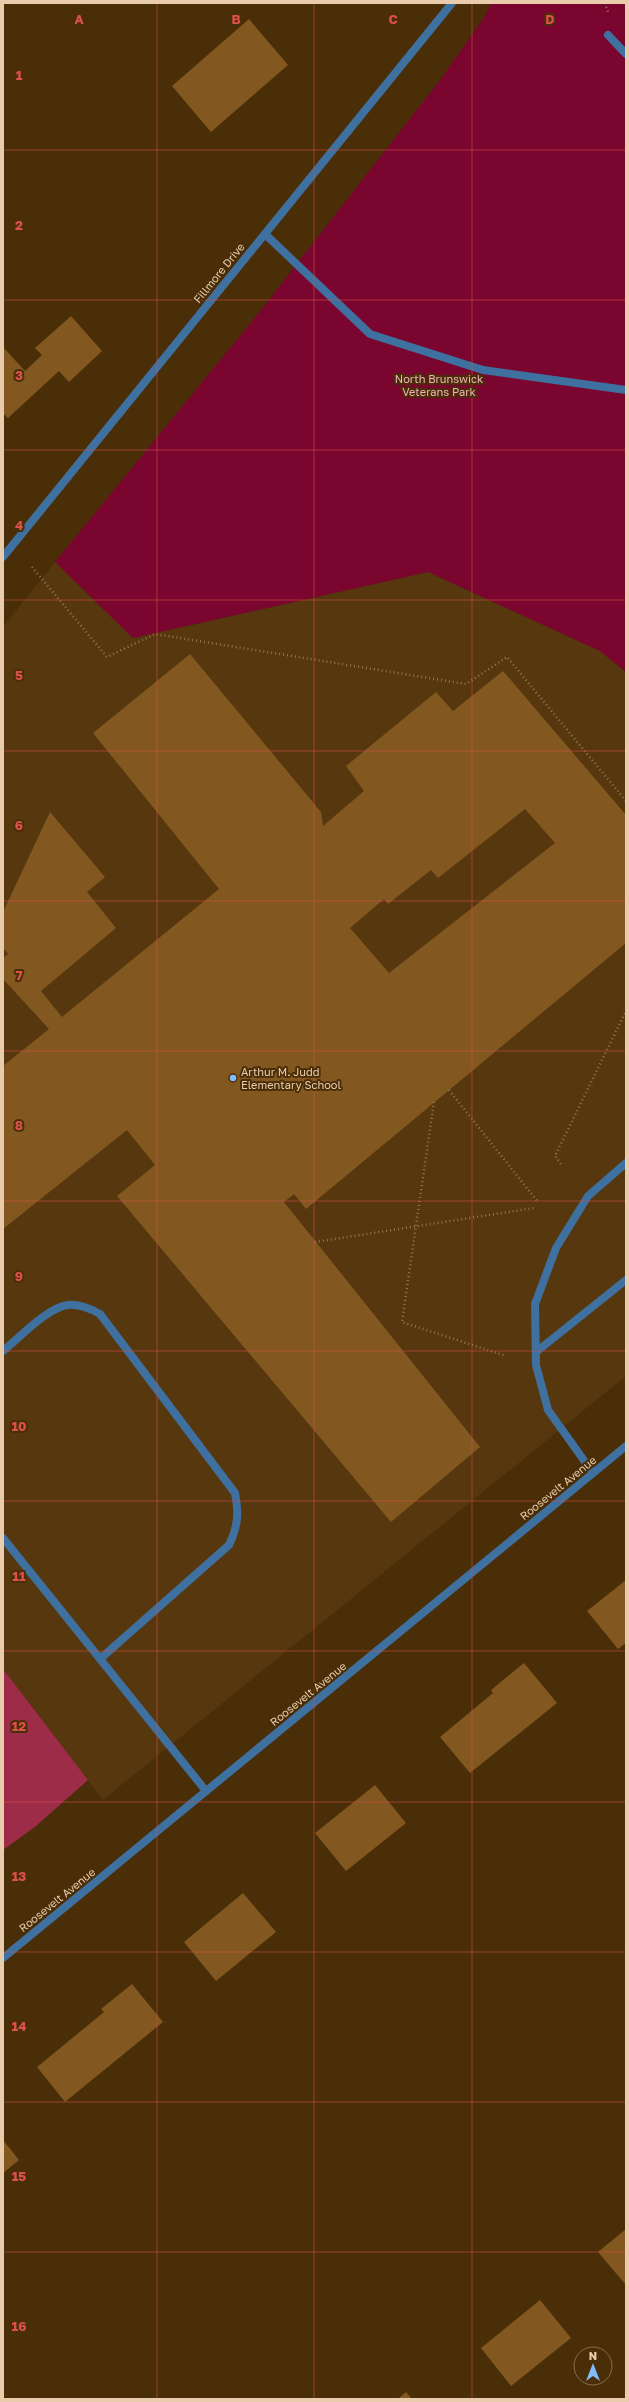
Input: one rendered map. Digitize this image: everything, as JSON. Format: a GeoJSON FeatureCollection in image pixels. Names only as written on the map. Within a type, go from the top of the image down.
{"type":"FeatureCollection","features":[{"type":"Feature","properties":{"kind":"street","name":"Fillmore Drive"},"geometry":{"type":"LineString","coordinates":[[3,557],[452,3]]}},
{"type":"Feature","properties":{"kind":"street"},"geometry":{"type":"LineString","coordinates":[[608,36],[626,54]]}},
{"type":"Feature","properties":{"kind":"street"},"geometry":{"type":"LineString","coordinates":[[265,234],[370,334],[483,370],[626,390]]}},
{"type":"Feature","properties":{"kind":"street"},"geometry":{"type":"LineString","coordinates":[[593,1473],[548,1410],[536,1365],[535,1304],[556,1248],[588,1196],[626,1163]]}},
{"type":"Feature","properties":{"kind":"street"},"geometry":{"type":"LineString","coordinates":[[536,1352],[626,1280]]}},
{"type":"Feature","properties":{"kind":"street"},"geometry":{"type":"LineString","coordinates":[[3,1351],[52,1311],[68,1305],[87,1307],[100,1314],[235,1493],[239,1511],[236,1529],[229,1545],[100,1659]]}},
{"type":"Feature","properties":{"kind":"street","name":"Roosevelt Avenue"},"geometry":{"type":"LineString","coordinates":[[3,1958],[626,1446]]}},
{"type":"Feature","properties":{"kind":"street"},"geometry":{"type":"LineString","coordinates":[[3,1538],[206,1792]]}},
{"type":"Feature","properties":{"kind":"path"},"geometry":{"type":"LineString","coordinates":[[32,567],[107,657],[155,634],[466,684],[507,658],[626,801]]}},
{"type":"Feature","properties":{"kind":"path"},"geometry":{"type":"LineString","coordinates":[[561,1164],[555,1156],[626,1011]]}},
{"type":"Feature","properties":{"kind":"path"},"geometry":{"type":"LineString","coordinates":[[449,1090],[538,1202]]}},
{"type":"Feature","properties":{"kind":"path"},"geometry":{"type":"LineString","coordinates":[[434,1102],[402,1322],[506,1356]]}},
{"type":"Feature","properties":{"kind":"path"},"geometry":{"type":"LineString","coordinates":[[316,1242],[534,1208]]}},
{"type":"Feature","properties":{"kind":"shaded area"},"geometry":{"type":"Polygon","coordinates":[[[55,562],[133,638],[428,572],[600,651],[626,672],[626,1376],[103,1800],[3,1669],[3,627],[55,562]]]}},
{"type":"Feature","properties":{"kind":"shaded area"},"geometry":{"type":"Polygon","coordinates":[[[3,1669],[88,1780],[36,1826],[3,1850],[3,1669]]]}},
{"type":"Feature","properties":{"kind":"green space","name":"North Brunswick Veterans Park"},"geometry":{"type":"Polygon","coordinates":[[[491,3],[626,3],[626,672],[600,651],[428,572],[133,638],[55,562],[257,315],[440,80],[485,16],[491,3]]]}},
{"type":"Feature","properties":{"kind":"building"},"geometry":{"type":"Polygon","coordinates":[[[249,19],[288,65],[211,132],[172,86],[249,19]]]}},
{"type":"Feature","properties":{"kind":"building"},"geometry":{"type":"Polygon","coordinates":[[[71,316],[102,351],[69,382],[59,371],[8,418],[3,413],[3,347],[25,371],[42,355],[35,348],[71,316]]]}},
{"type":"Feature","properties":{"kind":"building","name":"Arthur M. Judd Elementary School"},"geometry":{"type":"Polygon","coordinates":[[[190,654],[321,812],[323,826],[364,791],[346,766],[436,692],[453,711],[503,671],[626,815],[626,943],[306,1209],[294,1194],[284,1202],[480,1447],[391,1522],[117,1196],[155,1165],[127,1130],[3,1229],[3,1066],[49,1029],[3,979],[3,958],[8,954],[3,948],[3,912],[50,812],[105,877],[87,892],[116,928],[41,991],[62,1017],[219,889],[93,733],[190,654]],[[525,809],[438,878],[431,870],[388,904],[384,899],[350,928],[389,973],[555,843],[525,809]]]}},
{"type":"Feature","properties":{"kind":"building"},"geometry":{"type":"Polygon","coordinates":[[[626,1580],[626,1643],[618,1649],[587,1611],[626,1580]]]}},
{"type":"Feature","properties":{"kind":"building"},"geometry":{"type":"Polygon","coordinates":[[[524,1663],[557,1703],[470,1773],[440,1737],[493,1693],[491,1690],[524,1663]]]}},
{"type":"Feature","properties":{"kind":"building"},"geometry":{"type":"Polygon","coordinates":[[[375,1785],[406,1823],[346,1871],[315,1833],[375,1785]]]}},
{"type":"Feature","properties":{"kind":"building"},"geometry":{"type":"Polygon","coordinates":[[[243,1893],[276,1932],[216,1981],[184,1942],[243,1893]]]}},
{"type":"Feature","properties":{"kind":"building"},"geometry":{"type":"Polygon","coordinates":[[[132,1984],[163,2022],[65,2102],[37,2067],[104,2012],[101,2009],[132,1984]]]}},
{"type":"Feature","properties":{"kind":"building"},"geometry":{"type":"Polygon","coordinates":[[[3,2140],[19,2160],[3,2173],[3,2140]]]}},
{"type":"Feature","properties":{"kind":"building"},"geometry":{"type":"Polygon","coordinates":[[[626,2229],[626,2285],[598,2252],[626,2229]]]}},
{"type":"Feature","properties":{"kind":"building"},"geometry":{"type":"Polygon","coordinates":[[[540,2300],[571,2338],[511,2386],[481,2348],[540,2300]]]}},
{"type":"Feature","properties":{"kind":"building"},"geometry":{"type":"Polygon","coordinates":[[[406,2392],[412,2399],[398,2399],[406,2392]]]}},
{"type":"Feature","properties":{"kind":"place","name":"Arthur M. Judd Elementary School"},"geometry":{"type":"Point","coordinates":[233,1078]}}]}
